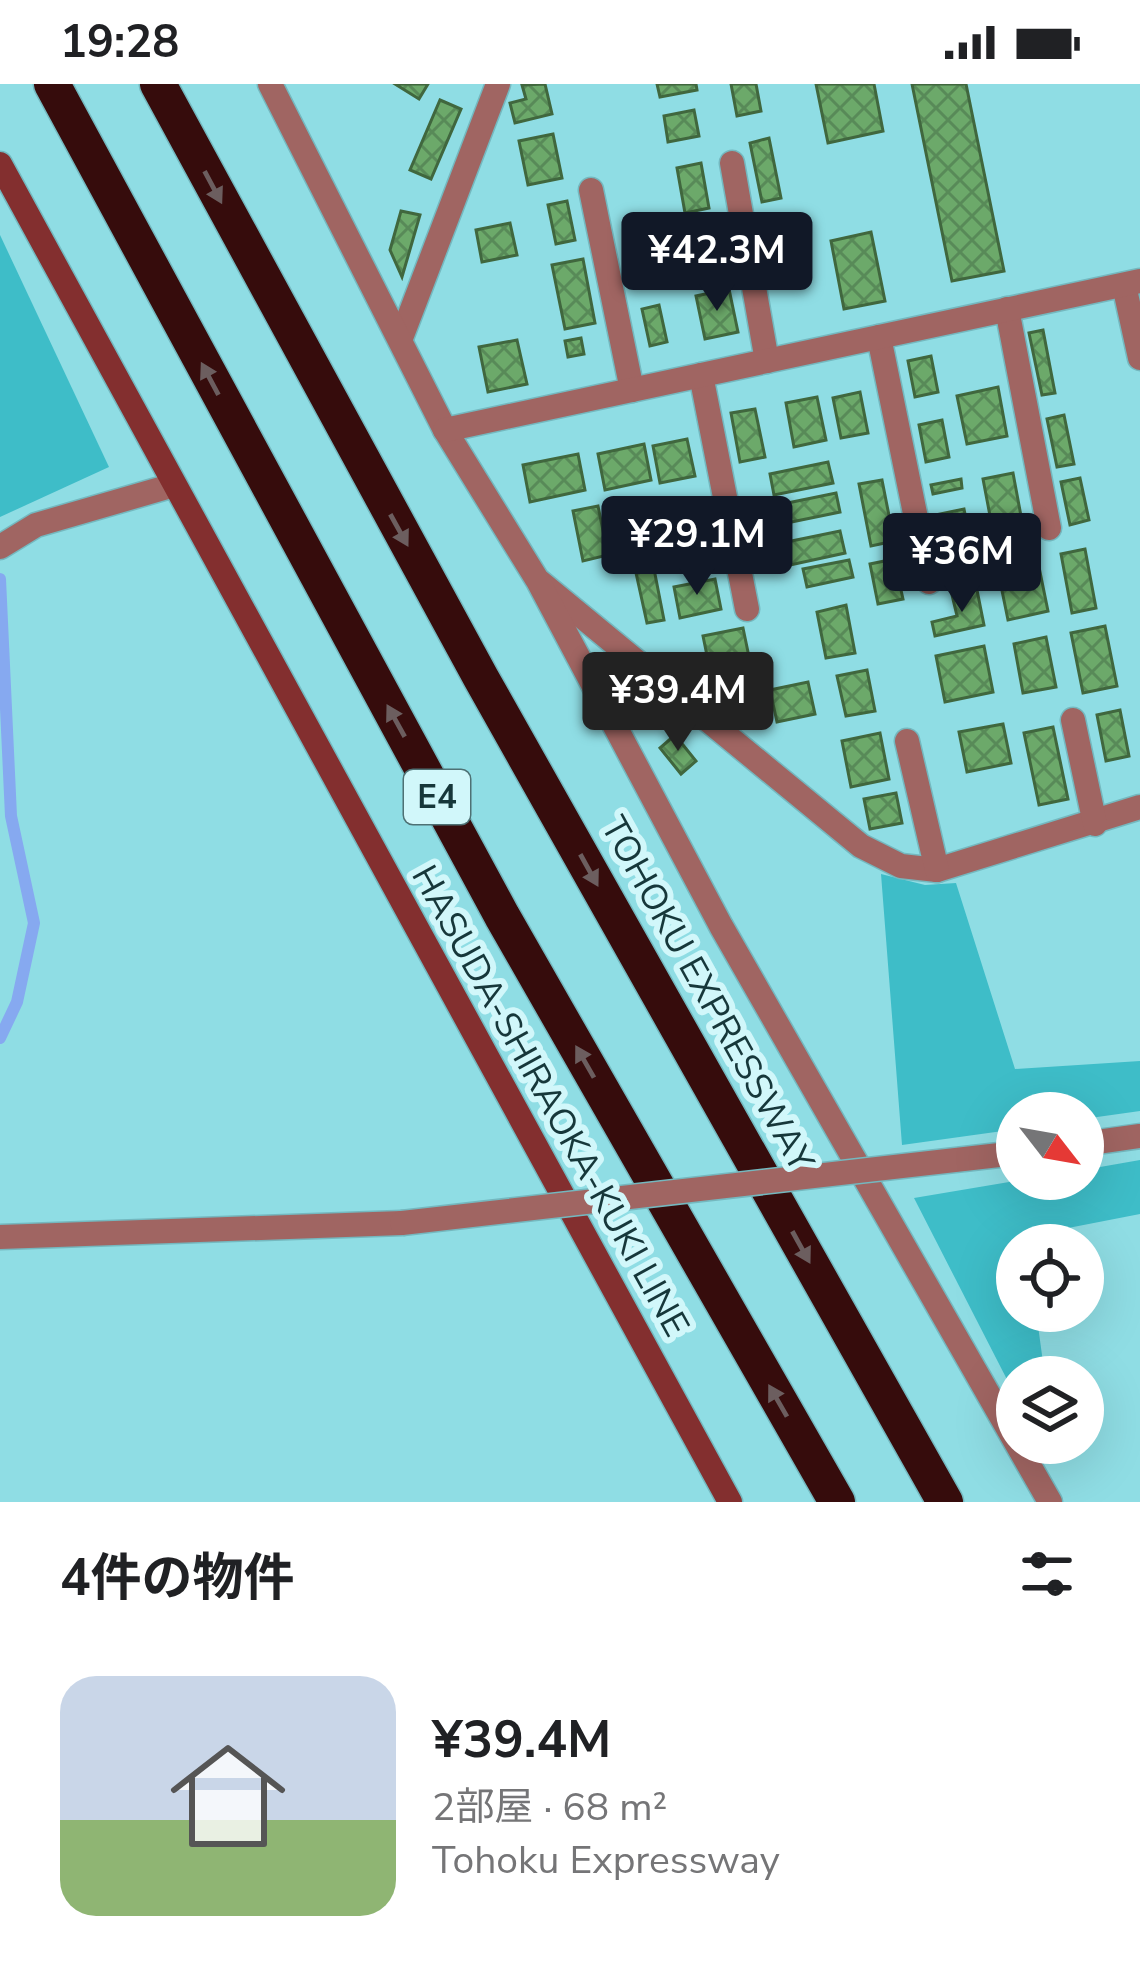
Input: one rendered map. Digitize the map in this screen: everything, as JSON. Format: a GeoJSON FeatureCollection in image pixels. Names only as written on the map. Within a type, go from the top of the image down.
{"type":"FeatureCollection","features":[{"type":"Feature","properties":{"kind":"highway","name":"E4"},"geometry":{"type":"LineString","coordinates":[[52,84],[502,916],[837,1502]]}},
{"type":"Feature","properties":{"kind":"highway","name":"TOHOKU EXPRESSWAY"},"geometry":{"type":"LineString","coordinates":[[158,84],[481,678],[945,1502]]}},
{"type":"Feature","properties":{"kind":"main road","name":"HASUDA-SHIRAOKA-KUKI LINE"},"geometry":{"type":"LineString","coordinates":[[0,164],[7,192],[174,485],[730,1502]]}},
{"type":"Feature","properties":{"kind":"street"},"geometry":{"type":"LineString","coordinates":[[270,84],[445,430],[538,580],[721,926],[1050,1502]]}},
{"type":"Feature","properties":{"kind":"street"},"geometry":{"type":"LineString","coordinates":[[401,338],[498,84]]}},
{"type":"Feature","properties":{"kind":"street"},"geometry":{"type":"LineString","coordinates":[[732,163],[767,361]]}},
{"type":"Feature","properties":{"kind":"street"},"geometry":{"type":"LineString","coordinates":[[591,190],[632,389]]}},
{"type":"Feature","properties":{"kind":"street"},"geometry":{"type":"LineString","coordinates":[[445,430],[1132,283],[1140,358]]}},
{"type":"Feature","properties":{"kind":"street"},"geometry":{"type":"LineString","coordinates":[[1007,309],[1049,528]]}},
{"type":"Feature","properties":{"kind":"street"},"geometry":{"type":"LineString","coordinates":[[879,337],[929,582]]}},
{"type":"Feature","properties":{"kind":"street"},"geometry":{"type":"LineString","coordinates":[[701,375],[746,609]]}},
{"type":"Feature","properties":{"kind":"street"},"geometry":{"type":"LineString","coordinates":[[0,547],[36,525],[174,485]]}},
{"type":"Feature","properties":{"kind":"street"},"geometry":{"type":"LineString","coordinates":[[538,580],[861,846],[901,866],[938,870],[1140,807]]}},
{"type":"Feature","properties":{"kind":"street"},"geometry":{"type":"LineString","coordinates":[[1073,721],[1096,824]]}},
{"type":"Feature","properties":{"kind":"street"},"geometry":{"type":"LineString","coordinates":[[907,741],[938,870]]}},
{"type":"Feature","properties":{"kind":"street"},"geometry":{"type":"LineString","coordinates":[[1104,1141],[1140,1136]]}},
{"type":"Feature","properties":{"kind":"street"},"geometry":{"type":"LineString","coordinates":[[0,1237],[402,1222],[996,1155]]}},
{"type":"Feature","properties":{"kind":"shaded area"},"geometry":{"type":"Polygon","coordinates":[[[0,235],[109,467],[0,517],[0,235]]]}},
{"type":"Feature","properties":{"kind":"shaded area"},"geometry":{"type":"Polygon","coordinates":[[[881,874],[925,885],[956,883],[1015,1069],[1140,1061],[1140,1111],[1104,1116],[1104,1092],[996,1092],[996,1132],[902,1145],[881,874]]]}},
{"type":"Feature","properties":{"kind":"shaded area"},"geometry":{"type":"Polygon","coordinates":[[[1140,1160],[1140,1214],[1089,1224],[996,1224],[996,1332],[1039,1332],[1042,1356],[996,1358],[914,1198],[996,1184],[996,1200],[1104,1200],[1104,1166],[1140,1160]]]}},
{"type":"Feature","properties":{"kind":"building"},"geometry":{"type":"Polygon","coordinates":[[[395,84],[428,84],[419,99],[395,84]]]}},
{"type":"Feature","properties":{"kind":"building"},"geometry":{"type":"Polygon","coordinates":[[[545,84],[552,114],[515,123],[510,103],[526,99],[522,85],[545,84]]]}},
{"type":"Feature","properties":{"kind":"building"},"geometry":{"type":"Polygon","coordinates":[[[657,84],[696,84],[697,90],[660,97],[657,84]]]}},
{"type":"Feature","properties":{"kind":"building"},"geometry":{"type":"Polygon","coordinates":[[[731,84],[756,84],[761,111],[737,116],[731,84]]]}},
{"type":"Feature","properties":{"kind":"building"},"geometry":{"type":"Polygon","coordinates":[[[816,84],[874,84],[883,131],[828,143],[816,84]]]}},
{"type":"Feature","properties":{"kind":"building"},"geometry":{"type":"Polygon","coordinates":[[[912,84],[966,84],[1004,271],[952,281],[912,84]]]}},
{"type":"Feature","properties":{"kind":"building"},"geometry":{"type":"Polygon","coordinates":[[[440,100],[461,109],[431,179],[410,170],[440,100]]]}},
{"type":"Feature","properties":{"kind":"building"},"geometry":{"type":"Polygon","coordinates":[[[694,110],[699,136],[668,142],[664,116],[694,110]]]}},
{"type":"Feature","properties":{"kind":"building"},"geometry":{"type":"Polygon","coordinates":[[[553,134],[562,178],[528,185],[519,141],[553,134]]]}},
{"type":"Feature","properties":{"kind":"building"},"geometry":{"type":"Polygon","coordinates":[[[769,138],[781,198],[762,202],[750,143],[769,138]]]}},
{"type":"Feature","properties":{"kind":"building"},"geometry":{"type":"Polygon","coordinates":[[[701,163],[709,208],[685,213],[677,168],[701,163]]]}},
{"type":"Feature","properties":{"kind":"building"},"geometry":{"type":"Polygon","coordinates":[[[567,201],[575,240],[556,244],[548,205],[567,201]]]}},
{"type":"Feature","properties":{"kind":"building"},"geometry":{"type":"Polygon","coordinates":[[[401,211],[420,215],[402,277],[390,250],[401,211]]]}},
{"type":"Feature","properties":{"kind":"building"},"geometry":{"type":"Polygon","coordinates":[[[510,223],[517,255],[482,262],[476,230],[510,223]]]}},
{"type":"Feature","properties":{"kind":"building"},"geometry":{"type":"Polygon","coordinates":[[[871,232],[885,301],[844,309],[831,241],[871,232]]]}},
{"type":"Feature","properties":{"kind":"building"},"geometry":{"type":"Polygon","coordinates":[[[721,254],[725,275],[693,281],[689,260],[721,254]]]}},
{"type":"Feature","properties":{"kind":"building"},"geometry":{"type":"Polygon","coordinates":[[[583,259],[595,323],[565,329],[552,265],[583,259]]]}},
{"type":"Feature","properties":{"kind":"building"},"geometry":{"type":"Polygon","coordinates":[[[729,289],[738,332],[705,339],[696,296],[729,289]]]}},
{"type":"Feature","properties":{"kind":"building"},"geometry":{"type":"Polygon","coordinates":[[[659,305],[667,342],[650,346],[642,309],[659,305]]]}},
{"type":"Feature","properties":{"kind":"building"},"geometry":{"type":"Polygon","coordinates":[[[1043,330],[1055,393],[1042,395],[1029,333],[1043,330]]]}},
{"type":"Feature","properties":{"kind":"building"},"geometry":{"type":"Polygon","coordinates":[[[581,338],[584,354],[568,357],[565,341],[581,338]]]}},
{"type":"Feature","properties":{"kind":"building"},"geometry":{"type":"Polygon","coordinates":[[[517,340],[527,384],[488,392],[479,347],[517,340]]]}},
{"type":"Feature","properties":{"kind":"building"},"geometry":{"type":"Polygon","coordinates":[[[931,356],[938,392],[915,397],[908,361],[931,356]]]}},
{"type":"Feature","properties":{"kind":"building"},"geometry":{"type":"Polygon","coordinates":[[[998,387],[1007,436],[967,444],[957,396],[998,387]]]}},
{"type":"Feature","properties":{"kind":"building"},"geometry":{"type":"Polygon","coordinates":[[[860,392],[868,433],[841,438],[833,398],[860,392]]]}},
{"type":"Feature","properties":{"kind":"building"},"geometry":{"type":"Polygon","coordinates":[[[817,397],[826,440],[794,447],[786,403],[817,397]]]}},
{"type":"Feature","properties":{"kind":"building"},"geometry":{"type":"Polygon","coordinates":[[[755,409],[765,457],[740,462],[731,413],[755,409]]]}},
{"type":"Feature","properties":{"kind":"building"},"geometry":{"type":"Polygon","coordinates":[[[1064,415],[1074,464],[1057,467],[1047,419],[1064,415]]]}},
{"type":"Feature","properties":{"kind":"building"},"geometry":{"type":"Polygon","coordinates":[[[942,420],[949,457],[926,462],[919,425],[942,420]]]}},
{"type":"Feature","properties":{"kind":"building"},"geometry":{"type":"Polygon","coordinates":[[[687,439],[695,476],[660,483],[653,446],[687,439]]]}},
{"type":"Feature","properties":{"kind":"building"},"geometry":{"type":"Polygon","coordinates":[[[644,444],[651,480],[605,490],[598,454],[644,444]]]}},
{"type":"Feature","properties":{"kind":"building"},"geometry":{"type":"Polygon","coordinates":[[[578,454],[585,490],[530,502],[523,465],[578,454]]]}},
{"type":"Feature","properties":{"kind":"building"},"geometry":{"type":"Polygon","coordinates":[[[828,462],[833,483],[774,495],[770,474],[828,462]]]}},
{"type":"Feature","properties":{"kind":"building"},"geometry":{"type":"Polygon","coordinates":[[[1013,473],[1021,516],[991,521],[983,479],[1013,473]]]}},
{"type":"Feature","properties":{"kind":"building"},"geometry":{"type":"Polygon","coordinates":[[[1080,478],[1089,520],[1070,525],[1061,482],[1080,478]]]}},
{"type":"Feature","properties":{"kind":"building"},"geometry":{"type":"Polygon","coordinates":[[[961,479],[962,488],[933,494],[931,485],[961,479]]]}},
{"type":"Feature","properties":{"kind":"building"},"geometry":{"type":"Polygon","coordinates":[[[882,480],[894,541],[871,546],[859,484],[882,480]]]}},
{"type":"Feature","properties":{"kind":"building"},"geometry":{"type":"Polygon","coordinates":[[[836,493],[840,512],[777,525],[773,506],[836,493]]]}},
{"type":"Feature","properties":{"kind":"building"},"geometry":{"type":"Polygon","coordinates":[[[700,499],[705,525],[664,533],[659,508],[700,499]]]}},
{"type":"Feature","properties":{"kind":"building"},"geometry":{"type":"Polygon","coordinates":[[[643,501],[653,551],[623,557],[613,506],[643,501]]]}},
{"type":"Feature","properties":{"kind":"building"},"geometry":{"type":"Polygon","coordinates":[[[598,506],[608,555],[583,561],[573,511],[598,506]]]}},
{"type":"Feature","properties":{"kind":"building"},"geometry":{"type":"Polygon","coordinates":[[[964,509],[975,564],[942,570],[931,516],[964,509]]]}},
{"type":"Feature","properties":{"kind":"building"},"geometry":{"type":"Polygon","coordinates":[[[840,531],[845,553],[781,567],[777,544],[840,531]]]}},
{"type":"Feature","properties":{"kind":"building"},"geometry":{"type":"Polygon","coordinates":[[[1085,549],[1096,608],[1072,613],[1061,554],[1085,549]]]}},
{"type":"Feature","properties":{"kind":"building"},"geometry":{"type":"Polygon","coordinates":[[[894,559],[903,599],[878,604],[870,564],[894,559]]]}},
{"type":"Feature","properties":{"kind":"building"},"geometry":{"type":"Polygon","coordinates":[[[849,560],[853,577],[807,587],[803,569],[849,560]]]}},
{"type":"Feature","properties":{"kind":"building"},"geometry":{"type":"Polygon","coordinates":[[[1039,567],[1048,611],[1008,620],[999,576],[1039,567]]]}},
{"type":"Feature","properties":{"kind":"building"},"geometry":{"type":"Polygon","coordinates":[[[654,569],[664,620],[647,623],[636,573],[654,569]]]}},
{"type":"Feature","properties":{"kind":"building"},"geometry":{"type":"Polygon","coordinates":[[[715,579],[721,609],[680,618],[674,587],[715,579]]]}},
{"type":"Feature","properties":{"kind":"building"},"geometry":{"type":"Polygon","coordinates":[[[977,590],[984,625],[935,636],[932,622],[957,616],[952,595],[977,590]]]}},
{"type":"Feature","properties":{"kind":"building"},"geometry":{"type":"Polygon","coordinates":[[[846,605],[855,653],[826,658],[817,612],[846,605]]]}},
{"type":"Feature","properties":{"kind":"building"},"geometry":{"type":"Polygon","coordinates":[[[1105,626],[1117,686],[1083,693],[1071,633],[1105,626]]]}},
{"type":"Feature","properties":{"kind":"building"},"geometry":{"type":"Polygon","coordinates":[[[743,628],[753,676],[713,685],[703,636],[743,628]]]}},
{"type":"Feature","properties":{"kind":"building"},"geometry":{"type":"Polygon","coordinates":[[[1046,637],[1056,687],[1023,693],[1014,644],[1046,637]]]}},
{"type":"Feature","properties":{"kind":"building"},"geometry":{"type":"Polygon","coordinates":[[[984,646],[993,692],[945,702],[936,656],[984,646]]]}},
{"type":"Feature","properties":{"kind":"building"},"geometry":{"type":"Polygon","coordinates":[[[867,670],[875,711],[846,716],[837,676],[867,670]]]}},
{"type":"Feature","properties":{"kind":"building"},"geometry":{"type":"Polygon","coordinates":[[[808,682],[815,714],[777,722],[770,690],[808,682]]]}},
{"type":"Feature","properties":{"kind":"building"},"geometry":{"type":"Polygon","coordinates":[[[1120,710],[1129,756],[1106,761],[1097,715],[1120,710]]]}},
{"type":"Feature","properties":{"kind":"building"},"geometry":{"type":"Polygon","coordinates":[[[1003,724],[1011,763],[967,772],[959,732],[1003,724]]]}},
{"type":"Feature","properties":{"kind":"building"},"geometry":{"type":"Polygon","coordinates":[[[1053,727],[1068,799],[1039,805],[1024,733],[1053,727]]]}},
{"type":"Feature","properties":{"kind":"building"},"geometry":{"type":"Polygon","coordinates":[[[880,733],[889,779],[851,787],[842,741],[880,733]]]}},
{"type":"Feature","properties":{"kind":"building"},"geometry":{"type":"Polygon","coordinates":[[[675,735],[696,761],[681,774],[660,748],[675,735]]]}},
{"type":"Feature","properties":{"kind":"building"},"geometry":{"type":"Polygon","coordinates":[[[896,793],[902,823],[870,829],[864,799],[896,793]]]}},
{"type":"Feature","properties":{"kind":"waterway"},"geometry":{"type":"LineString","coordinates":[[0,579],[11,816],[34,923],[17,1002],[0,1038]]}}]}
